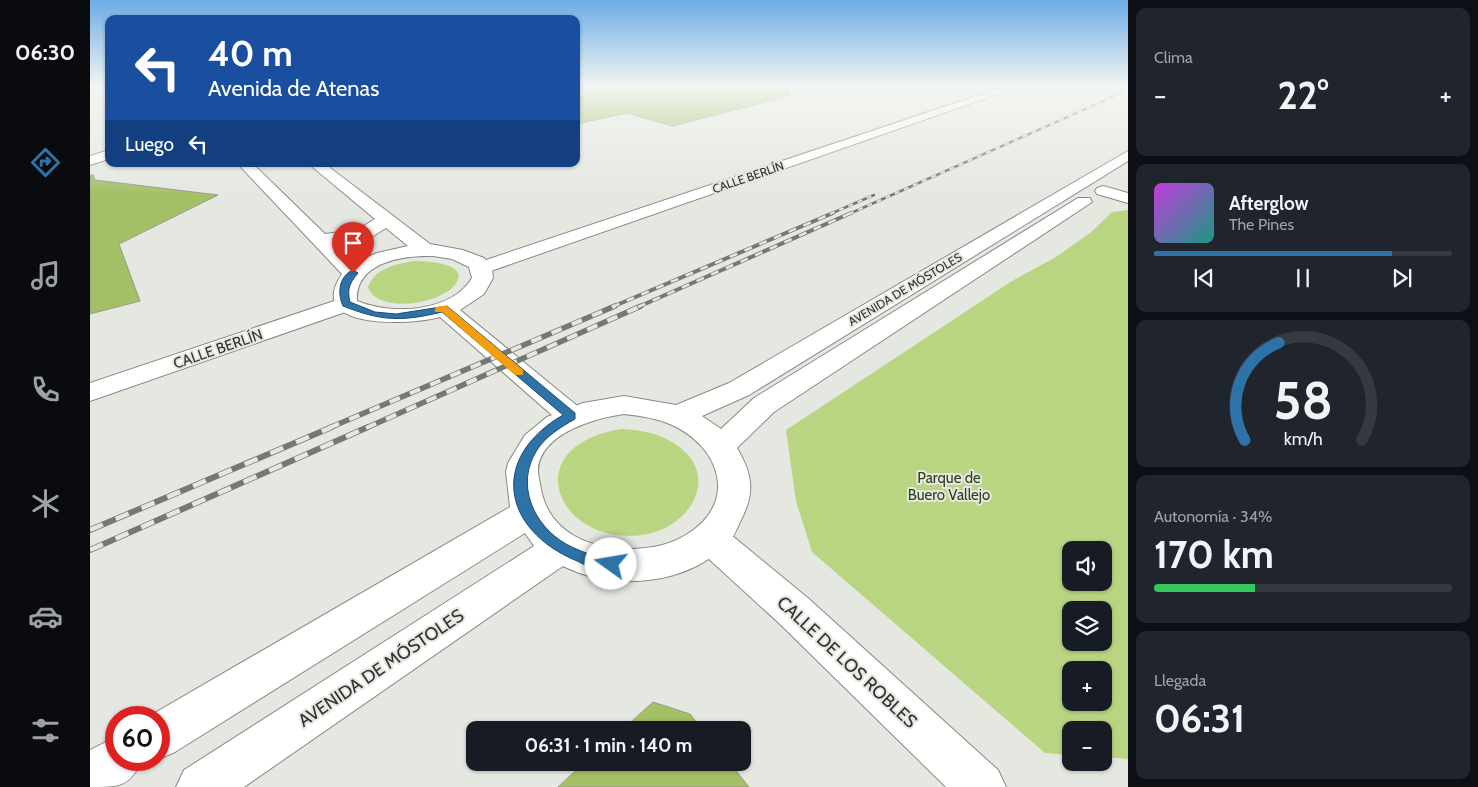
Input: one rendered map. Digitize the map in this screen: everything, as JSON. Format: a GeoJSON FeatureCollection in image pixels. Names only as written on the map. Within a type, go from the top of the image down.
{"type":"FeatureCollection","features":[{"type":"Feature","properties":{"kind":"street","name":"CALLE BERLÍN"},"geometry":{"type":"LineString","coordinates":[[486,255],[750,161],[870,123]]}},
{"type":"Feature","properties":{"kind":"street","name":"CALLE BERLÍN"},"geometry":{"type":"LineString","coordinates":[[486,255],[901,123]]}},
{"type":"Feature","properties":{"kind":"street"},"geometry":{"type":"LineString","coordinates":[[90,161],[105,149]]}},
{"type":"Feature","properties":{"kind":"street","name":"AVENIDA DE MÓSTOLES"},"geometry":{"type":"LineString","coordinates":[[679,415],[739,389],[1128,155]]}},
{"type":"Feature","properties":{"kind":"street"},"geometry":{"type":"LineString","coordinates":[[248,167],[353,273]]}},
{"type":"Feature","properties":{"kind":"street"},"geometry":{"type":"LineString","coordinates":[[320,167],[425,250]]}},
{"type":"Feature","properties":{"kind":"street","name":"AVENIDA DE MÓSTOLES"},"geometry":{"type":"LineString","coordinates":[[720,446],[764,405],[1120,180]]}},
{"type":"Feature","properties":{"kind":"street"},"geometry":{"type":"LineString","coordinates":[[1103,191],[1128,198]]}},
{"type":"Feature","properties":{"kind":"street"},"geometry":{"type":"LineString","coordinates":[[320,240],[361,236],[378,227],[385,220]]}},
{"type":"Feature","properties":{"kind":"street"},"geometry":{"type":"LineString","coordinates":[[425,250],[461,254],[473,260],[486,255],[482,278],[476,289],[463,300],[444,308],[396,317],[373,314],[346,304],[343,291],[346,282],[353,273],[367,264],[385,257],[425,250]]}},
{"type":"Feature","properties":{"kind":"street","name":"CALLE BERLÍN"},"geometry":{"type":"LineString","coordinates":[[90,392],[346,304]]}},
{"type":"Feature","properties":{"kind":"street"},"geometry":{"type":"LineString","coordinates":[[444,308],[571,416]]}},
{"type":"Feature","properties":{"kind":"street"},"geometry":{"type":"LineString","coordinates":[[624,405],[652,407],[679,415],[702,429],[720,446],[732,468],[736,492],[729,517],[711,539],[679,558],[640,567],[597,563],[561,548],[541,533],[528,514],[520,490],[522,467],[532,446],[549,429],[571,416],[596,408],[624,405]]}},
{"type":"Feature","properties":{"kind":"street"},"geometry":{"type":"LineString","coordinates":[[170,729],[528,514]]}},
{"type":"Feature","properties":{"kind":"street","name":"CALLE DE LOS ROBLES"},"geometry":{"type":"LineString","coordinates":[[711,539],[795,612],[981,787]]}},
{"type":"Feature","properties":{"kind":"street","name":"AVENIDA DE MÓSTOLES"},"geometry":{"type":"LineString","coordinates":[[201,787],[561,548]]}},
{"type":"Feature","properties":{"kind":"street"},"geometry":{"type":"LineString","coordinates":[[90,777],[105,768]]}},
{"type":"Feature","properties":{"kind":"green space","name":"Parque de Buero Vallejo"},"geometry":{"type":"Polygon","coordinates":[[[1128,210],[1128,759],[1112,758],[1112,721],[1062,721],[1062,754],[1045,753],[812,552],[796,501],[786,430],[1012,281],[1056,257],[1090,233],[1112,212],[1128,210]]]}},
{"type":"Feature","properties":{"kind":"green space"},"geometry":{"type":"Polygon","coordinates":[[[414,261],[446,265],[458,273],[458,279],[453,287],[445,293],[421,302],[395,303],[383,301],[374,295],[368,287],[381,271],[414,261]]]}},
{"type":"Feature","properties":{"kind":"green space"},"geometry":{"type":"Polygon","coordinates":[[[621,429],[651,433],[664,438],[678,446],[691,458],[697,471],[698,485],[695,498],[677,521],[663,529],[648,534],[617,535],[591,527],[572,513],[561,495],[558,475],[567,455],[587,439],[621,429]]]}},
{"type":"Feature","properties":{"kind":"building"},"geometry":{"type":"Polygon","coordinates":[[[661,123],[685,123],[672,126],[661,123]]]}},
{"type":"Feature","properties":{"kind":"building"},"geometry":{"type":"Polygon","coordinates":[[[90,175],[93,175],[95,180],[218,195],[119,244],[140,301],[90,314],[90,175]]]}},
{"type":"Feature","properties":{"kind":"building"},"geometry":{"type":"Polygon","coordinates":[[[653,702],[690,714],[696,721],[632,721],[653,702]]]}},
{"type":"Feature","properties":{"kind":"building"},"geometry":{"type":"Polygon","coordinates":[[[575,771],[736,771],[749,787],[558,787],[575,771]]]}},
{"type":"Feature","properties":{"kind":"railway"},"geometry":{"type":"LineString","coordinates":[[849,214],[1054,123]]}},
{"type":"Feature","properties":{"kind":"railway"},"geometry":{"type":"LineString","coordinates":[[830,214],[874,195]]}},
{"type":"Feature","properties":{"kind":"railway"},"geometry":{"type":"LineString","coordinates":[[612,307],[833,213]]}},
{"type":"Feature","properties":{"kind":"railway"},"geometry":{"type":"LineString","coordinates":[[638,307],[851,213]]}},
{"type":"Feature","properties":{"kind":"railway"},"geometry":{"type":"LineString","coordinates":[[329,428],[615,306]]}},
{"type":"Feature","properties":{"kind":"railway"},"geometry":{"type":"LineString","coordinates":[[366,428],[641,306]]}},
{"type":"Feature","properties":{"kind":"railway"},"geometry":{"type":"LineString","coordinates":[[90,530],[332,427]]}},
{"type":"Feature","properties":{"kind":"railway"},"geometry":{"type":"LineString","coordinates":[[90,550],[368,427]]}},
{"type":"Feature","properties":{"kind":"slow traffic"},"geometry":{"type":"LineString","coordinates":[[438,310],[444,308],[519,373]]}},
{"type":"Feature","properties":{"kind":"route"},"geometry":{"type":"LineString","coordinates":[[353,273],[346,282],[343,291],[346,304],[373,314],[396,317],[444,308],[571,416],[549,429],[532,446],[522,467],[520,490],[528,514],[541,533],[561,548],[597,563],[611,564]]}}]}
